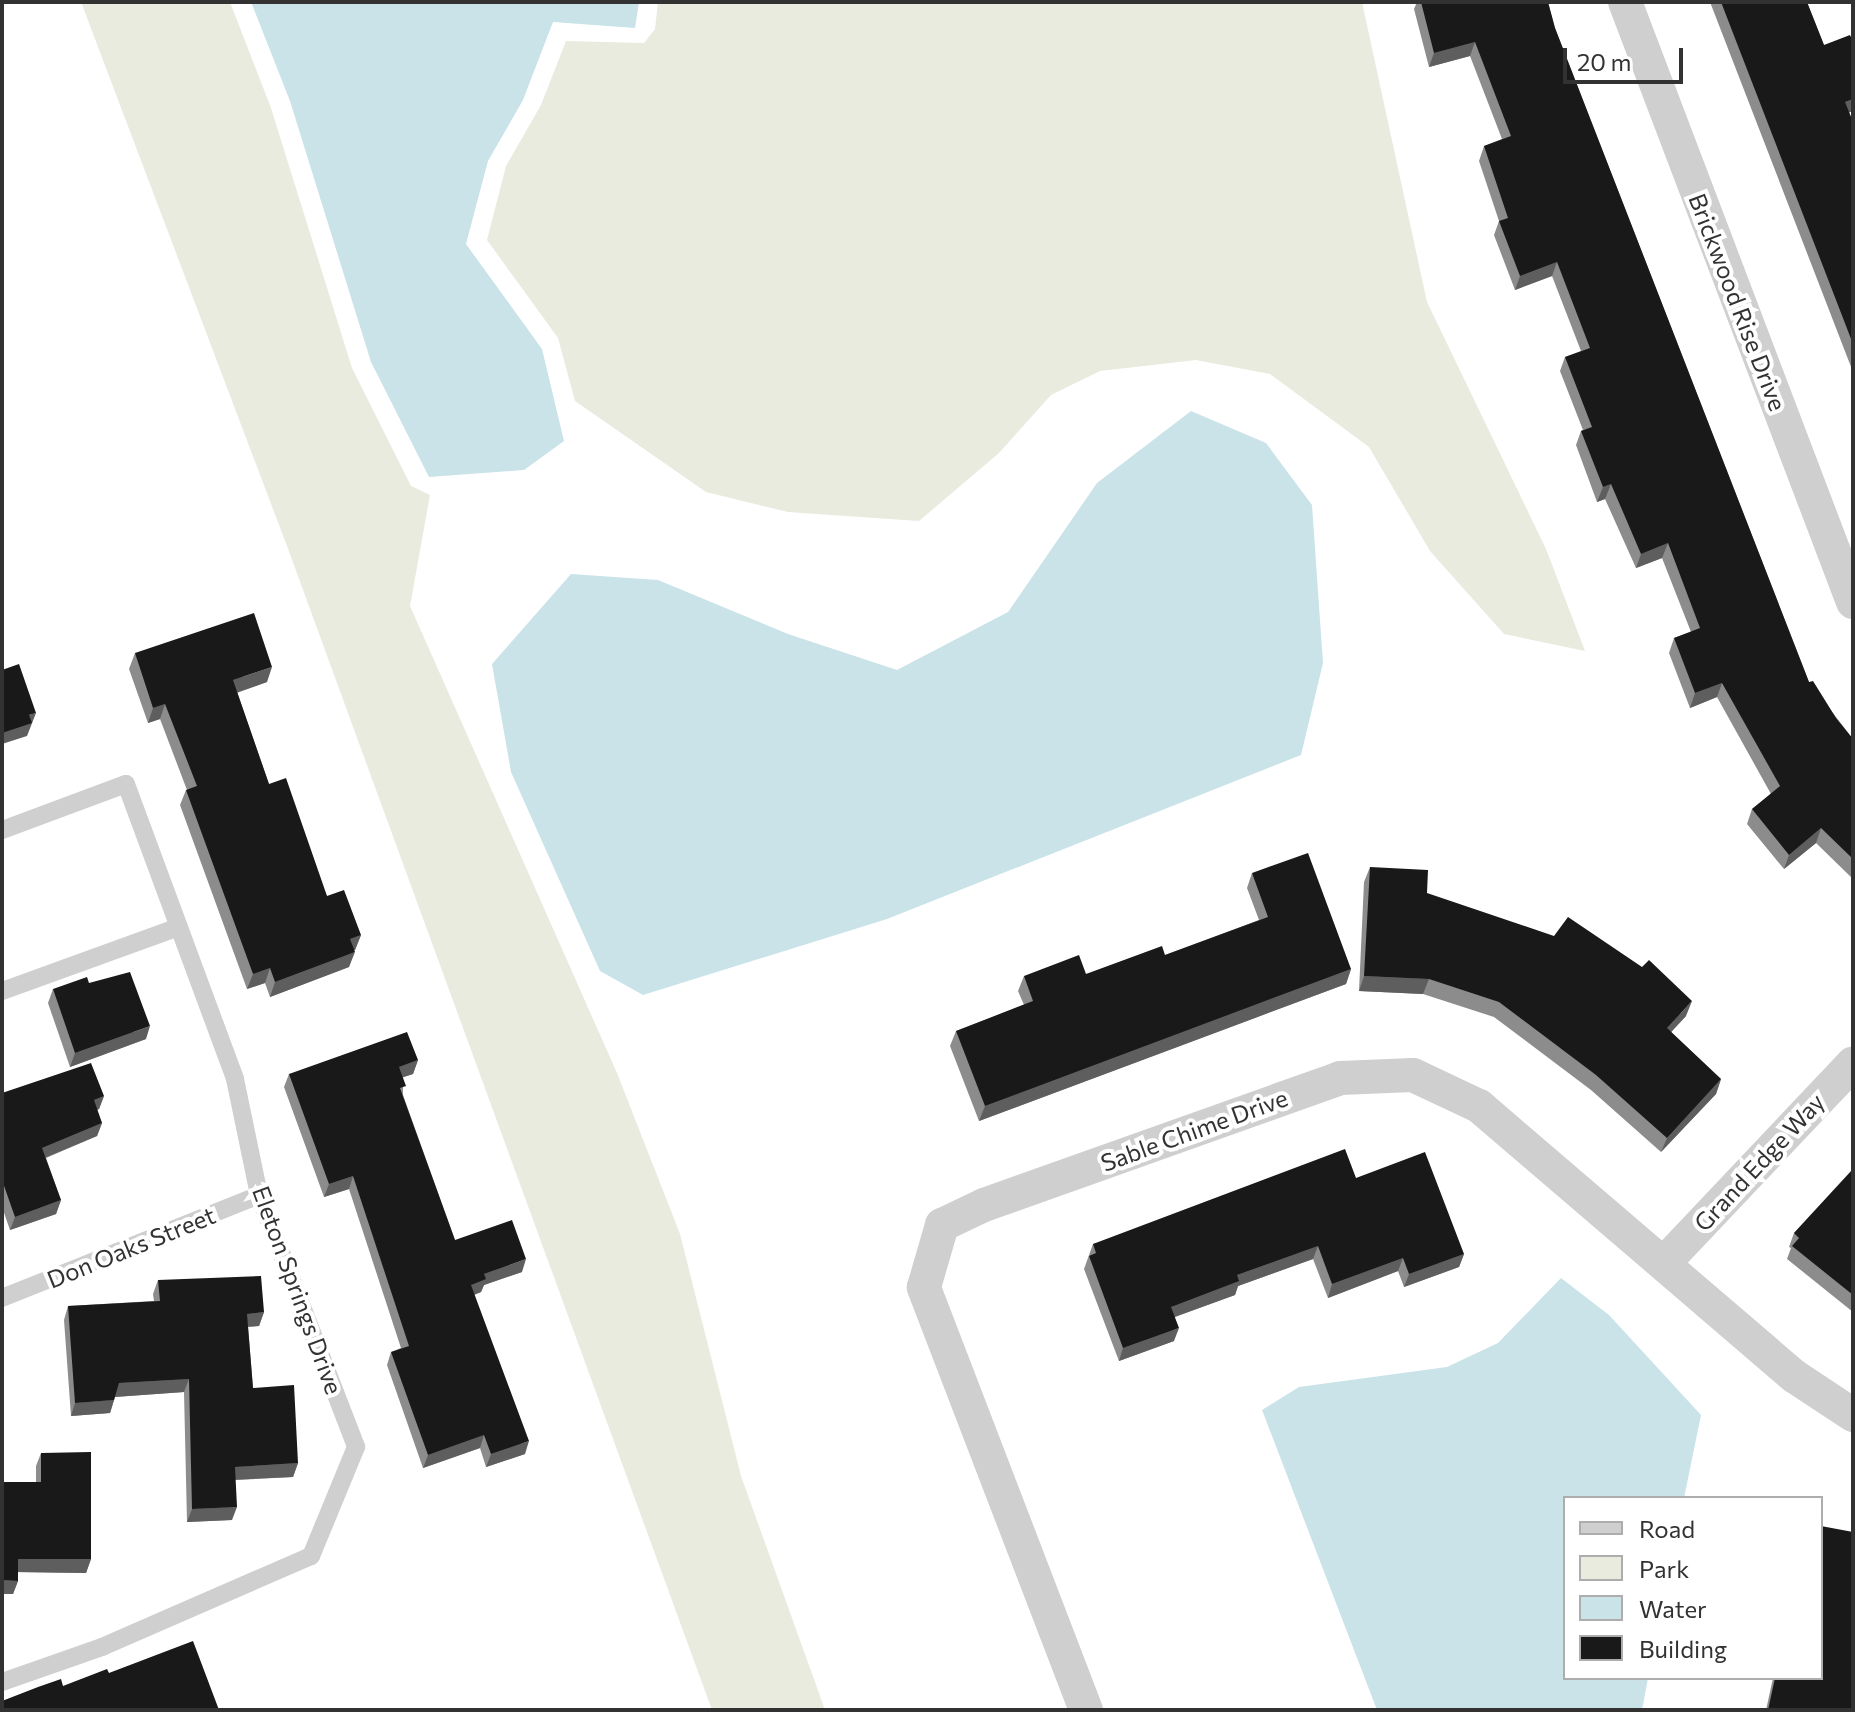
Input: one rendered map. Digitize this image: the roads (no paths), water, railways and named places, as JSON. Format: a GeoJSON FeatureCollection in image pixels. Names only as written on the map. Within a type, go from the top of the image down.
{"type":"FeatureCollection","features":[{"type":"Feature","properties":{"kind":"street","name":"Brickwood Rise Drive"},"geometry":{"type":"LineString","coordinates":[[1625,2],[1853,602]]}},
{"type":"Feature","properties":{"kind":"street","name":"Grand Edge Way"},"geometry":{"type":"LineString","coordinates":[[1666,1261],[1853,1063]]}},
{"type":"Feature","properties":{"kind":"street","name":"Sable Chime Drive"},"geometry":{"type":"LineString","coordinates":[[1086,1710],[924,1287],[942,1225],[984,1205],[1340,1078],[1413,1075],[1479,1106],[1666,1261],[1794,1376],[1853,1415]]}},
{"type":"Feature","properties":{"kind":"lane","name":"Eleton Springs Drive"},"geometry":{"type":"LineString","coordinates":[[2,830],[126,784],[235,1079],[259,1195],[356,1447],[311,1556],[102,1647],[2,1682]]}},
{"type":"Feature","properties":{"kind":"lane"},"geometry":{"type":"LineString","coordinates":[[2,991],[179,927]]}},
{"type":"Feature","properties":{"kind":"lane","name":"Don Oaks Street"},"geometry":{"type":"LineString","coordinates":[[2,1298],[259,1195]]}},
{"type":"Feature","properties":{"kind":"water"},"geometry":{"type":"Polygon","coordinates":[[[251,2],[639,2],[635,28],[553,22],[523,100],[488,161],[466,244],[542,349],[564,441],[524,470],[429,477],[371,362],[290,101],[251,2]]]}},
{"type":"Feature","properties":{"kind":"water"},"geometry":{"type":"Polygon","coordinates":[[[1191,411],[1266,443],[1312,505],[1323,663],[1301,755],[887,919],[643,995],[600,971],[511,772],[492,664],[571,574],[658,580],[788,634],[897,670],[1008,612],[1097,483],[1191,411]]]}},
{"type":"Feature","properties":{"kind":"water"},"geometry":{"type":"Polygon","coordinates":[[[1561,1278],[1609,1315],[1701,1415],[1684,1496],[1563,1496],[1563,1680],[1648,1680],[1642,1710],[1377,1710],[1262,1410],[1299,1387],[1447,1367],[1498,1343],[1561,1278]]]}}]}
